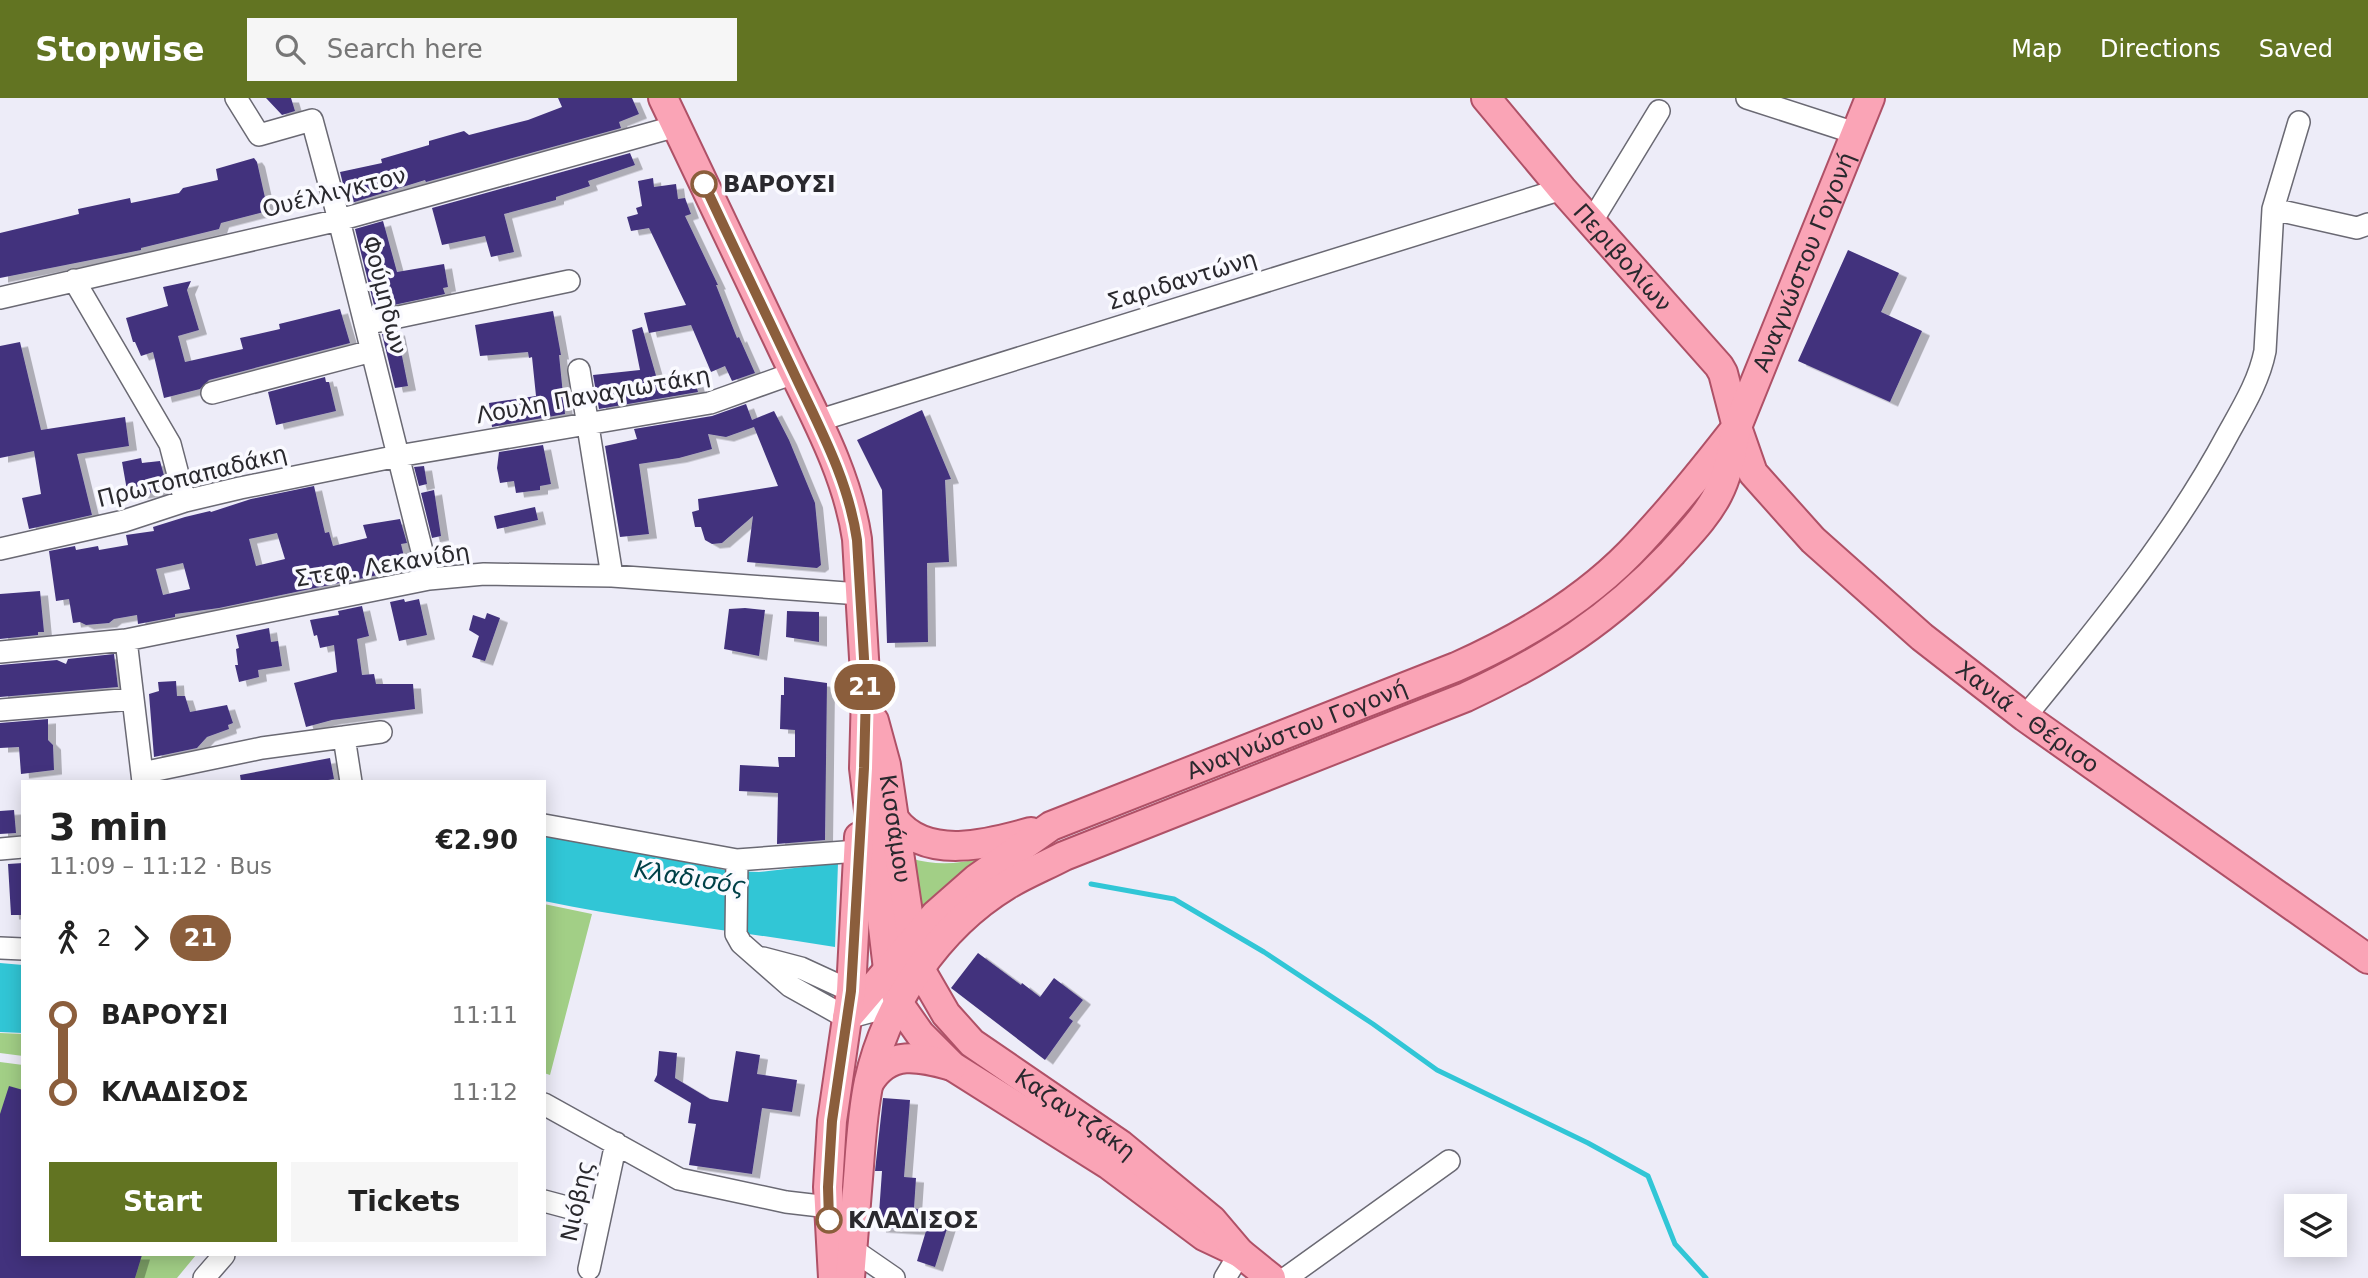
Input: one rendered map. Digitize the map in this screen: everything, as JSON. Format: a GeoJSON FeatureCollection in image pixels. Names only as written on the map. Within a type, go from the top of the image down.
{"type":"FeatureCollection","features":[{"type":"Feature","properties":{"kind":"main road","name":"Κισσάμου"},"geometry":{"type":"LineString","coordinates":[[663,98],[817,421],[844,482],[853,516],[866,692],[864,768],[888,969],[899,1004]]}},
{"type":"Feature","properties":{"kind":"main road","name":"Περιβολίων"},"geometry":{"type":"LineString","coordinates":[[1486,98],[1562,190],[1719,366],[1737,427]]}},
{"type":"Feature","properties":{"kind":"main road","name":"Αναγνώστου Γογονή"},"geometry":{"type":"LineString","coordinates":[[842,1249],[869,1083],[879,1043],[920,969],[950,932],[987,899],[1064,856],[1466,697],[1516,674],[1612,612],[1705,515],[1726,476],[1737,427],[1870,98]]}},
{"type":"Feature","properties":{"kind":"main road","name":"Αναγνώστου Γογονή"},"geometry":{"type":"LineString","coordinates":[[858,993],[888,969],[935,915],[975,880],[1051,826],[1456,667],[1499,648],[1545,621],[1588,590],[1629,554],[1737,427]]}},
{"type":"Feature","properties":{"kind":"main road","name":"Χανιά - Θέρισο"},"geometry":{"type":"LineString","coordinates":[[1737,427],[1749,465],[1759,483],[1813,540],[1922,637],[2025,717],[2368,959]]}},
{"type":"Feature","properties":{"kind":"main road","name":"Κισσάμου"},"geometry":{"type":"LineString","coordinates":[[866,692],[886,765],[912,940],[920,969]]}},
{"type":"Feature","properties":{"kind":"main road"},"geometry":{"type":"LineString","coordinates":[[850,1278],[829,1207],[832,1121],[847,1018],[858,993],[858,851],[864,768]]}},
{"type":"Feature","properties":{"kind":"main road"},"geometry":{"type":"LineString","coordinates":[[895,820],[903,831],[914,838],[960,846],[1013,837],[1051,826]]}},
{"type":"Feature","properties":{"kind":"main road","name":"Καζαντζάκη"},"geometry":{"type":"LineString","coordinates":[[920,969],[946,1014],[972,1043],[1121,1145],[1212,1220],[1240,1253],[1271,1278]]}},
{"type":"Feature","properties":{"kind":"main road","name":"Καζαντζάκη"},"geometry":{"type":"LineString","coordinates":[[899,1004],[920,1034],[951,1066],[1109,1165],[1204,1236],[1240,1253]]}},
{"type":"Feature","properties":{"kind":"main road"},"geometry":{"type":"LineString","coordinates":[[869,1083],[883,1065],[902,1058],[921,1058],[951,1066]]}},
{"type":"Feature","properties":{"kind":"main road"},"geometry":{"type":"LineString","coordinates":[[833,1278],[842,1249]]}},
{"type":"Feature","properties":{"kind":"street","name":"Φούμηδων"},"geometry":{"type":"LineString","coordinates":[[236,98],[259,135],[312,120],[340,220],[429,579]]}},
{"type":"Feature","properties":{"kind":"street"},"geometry":{"type":"LineString","coordinates":[[1747,98],[1855,133]]}},
{"type":"Feature","properties":{"kind":"street"},"geometry":{"type":"LineString","coordinates":[[1592,221],[1659,111]]}},
{"type":"Feature","properties":{"kind":"street"},"geometry":{"type":"LineString","coordinates":[[2025,717],[2104,620],[2178,519],[2218,454],[2252,390],[2265,351],[2273,209],[2300,122]]}},
{"type":"Feature","properties":{"kind":"street","name":"Ουέλλιγκτον"},"geometry":{"type":"LineString","coordinates":[[0,298],[340,220],[677,126]]}},
{"type":"Feature","properties":{"kind":"street","name":"Σαριδαντώνη"},"geometry":{"type":"LineString","coordinates":[[817,421],[1562,190]]}},
{"type":"Feature","properties":{"kind":"street"},"geometry":{"type":"LineString","coordinates":[[2273,209],[2357,229],[2368,225]]}},
{"type":"Feature","properties":{"kind":"street"},"geometry":{"type":"LineString","coordinates":[[74,280],[170,444],[185,501]]}},
{"type":"Feature","properties":{"kind":"street"},"geometry":{"type":"LineString","coordinates":[[365,324],[569,281]]}},
{"type":"Feature","properties":{"kind":"street"},"geometry":{"type":"LineString","coordinates":[[212,393],[372,351]]}},
{"type":"Feature","properties":{"kind":"street"},"geometry":{"type":"LineString","coordinates":[[579,370],[612,576]]}},
{"type":"Feature","properties":{"kind":"street","name":"Λουλη Παναγιωτάκη"},"geometry":{"type":"LineString","coordinates":[[398,456],[710,403],[794,373]]}},
{"type":"Feature","properties":{"kind":"street","name":"Πρωτοπαπαδάκη"},"geometry":{"type":"LineString","coordinates":[[0,549],[124,522],[185,501],[398,456]]}},
{"type":"Feature","properties":{"kind":"street","name":"Στεφ. Λεκανίδη"},"geometry":{"type":"LineString","coordinates":[[0,652],[126,640],[429,579],[484,575],[612,576],[860,594]]}},
{"type":"Feature","properties":{"kind":"street"},"geometry":{"type":"LineString","coordinates":[[126,640],[142,778],[262,748],[381,732]]}},
{"type":"Feature","properties":{"kind":"street"},"geometry":{"type":"LineString","coordinates":[[0,710],[133,699]]}},
{"type":"Feature","properties":{"kind":"street"},"geometry":{"type":"LineString","coordinates":[[344,737],[351,780]]}},
{"type":"Feature","properties":{"kind":"street"},"geometry":{"type":"LineString","coordinates":[[546,825],[737,865],[858,851]]}},
{"type":"Feature","properties":{"kind":"street"},"geometry":{"type":"LineString","coordinates":[[0,849],[21,847]]}},
{"type":"Feature","properties":{"kind":"street"},"geometry":{"type":"LineString","coordinates":[[737,865],[736,934],[741,943],[790,986],[847,1018],[899,1004]]}},
{"type":"Feature","properties":{"kind":"street"},"geometry":{"type":"LineString","coordinates":[[0,948],[21,949]]}},
{"type":"Feature","properties":{"kind":"street"},"geometry":{"type":"LineString","coordinates":[[758,957],[801,968],[858,993],[899,1004]]}},
{"type":"Feature","properties":{"kind":"street"},"geometry":{"type":"LineString","coordinates":[[546,1105],[690,1183],[786,1202],[829,1207]]}},
{"type":"Feature","properties":{"kind":"street","name":"Νιόβης"},"geometry":{"type":"LineString","coordinates":[[589,1269],[616,1143]]}},
{"type":"Feature","properties":{"kind":"street"},"geometry":{"type":"LineString","coordinates":[[1286,1278],[1449,1160]]}},
{"type":"Feature","properties":{"kind":"street"},"geometry":{"type":"LineString","coordinates":[[546,1202],[600,1216]]}},
{"type":"Feature","properties":{"kind":"street"},"geometry":{"type":"LineString","coordinates":[[842,1249],[894,1278]]}},
{"type":"Feature","properties":{"kind":"street"},"geometry":{"type":"LineString","coordinates":[[1225,1278],[1240,1253]]}},
{"type":"Feature","properties":{"kind":"street"},"geometry":{"type":"LineString","coordinates":[[204,1278],[223,1256]]}},
{"type":"Feature","properties":{"kind":"green space"},"geometry":{"type":"Polygon","coordinates":[[[910,858],[938,863],[983,858],[985,861],[918,910],[910,858]]]}},
{"type":"Feature","properties":{"kind":"green space"},"geometry":{"type":"Polygon","coordinates":[[[546,904],[592,914],[550,1075],[546,1074],[546,904]]]}},
{"type":"Feature","properties":{"kind":"green space"},"geometry":{"type":"Polygon","coordinates":[[[0,1033],[21,1034],[21,1056],[0,1053],[0,1033]]]}},
{"type":"Feature","properties":{"kind":"green space"},"geometry":{"type":"Polygon","coordinates":[[[0,1062],[21,1065],[21,1256],[195,1256],[177,1278],[0,1278],[0,1062]]]}},
{"type":"Feature","properties":{"kind":"water","name":"Κλαδισός"},"geometry":{"type":"Polygon","coordinates":[[[546,833],[730,871],[759,872],[838,863],[835,947],[546,901],[546,833]]]}},
{"type":"Feature","properties":{"kind":"water"},"geometry":{"type":"Polygon","coordinates":[[[0,963],[21,965],[21,1033],[0,1032],[0,963]]]}},
{"type":"Feature","properties":{"kind":"building"},"geometry":{"type":"Polygon","coordinates":[[[266,98],[291,98],[295,111],[282,115],[266,98]]]}},
{"type":"Feature","properties":{"kind":"building"},"geometry":{"type":"Polygon","coordinates":[[[558,98],[632,98],[639,114],[619,122],[621,128],[426,182],[425,180],[348,204],[340,172],[382,163],[381,159],[464,131],[469,135],[528,120],[562,107],[558,98]]]}},
{"type":"Feature","properties":{"kind":"building"},"geometry":{"type":"Polygon","coordinates":[[[630,153],[635,165],[588,181],[590,186],[556,197],[556,200],[504,214],[514,252],[491,257],[485,236],[442,245],[432,208],[630,153]]]}},
{"type":"Feature","properties":{"kind":"building"},"geometry":{"type":"Polygon","coordinates":[[[254,158],[268,211],[221,223],[219,229],[141,250],[0,278],[0,233],[79,214],[78,209],[130,198],[131,203],[179,193],[183,188],[218,180],[216,169],[254,158]]]}},
{"type":"Feature","properties":{"kind":"building"},"geometry":{"type":"Polygon","coordinates":[[[653,178],[654,187],[676,184],[678,199],[685,198],[691,214],[685,216],[718,285],[737,338],[739,337],[755,373],[732,381],[725,366],[711,372],[691,325],[649,333],[644,313],[686,305],[649,228],[631,231],[627,217],[638,214],[636,208],[642,206],[638,181],[653,178]]]}},
{"type":"Feature","properties":{"kind":"building"},"geometry":{"type":"Polygon","coordinates":[[[383,221],[397,272],[444,264],[448,287],[443,288],[445,294],[375,309],[355,229],[383,221]]]}},
{"type":"Feature","properties":{"kind":"building"},"geometry":{"type":"Polygon","coordinates":[[[1848,250],[1899,273],[1881,312],[1922,331],[1890,402],[1798,361],[1848,250]]]}},
{"type":"Feature","properties":{"kind":"building"},"geometry":{"type":"Polygon","coordinates":[[[191,281],[187,290],[199,330],[178,336],[185,362],[243,349],[240,338],[280,329],[279,324],[340,309],[350,343],[209,380],[200,389],[164,398],[153,352],[141,356],[133,342],[126,318],[168,306],[163,287],[191,281]]]}},
{"type":"Feature","properties":{"kind":"building"},"geometry":{"type":"Polygon","coordinates":[[[553,311],[561,355],[565,414],[492,427],[489,403],[536,396],[532,357],[529,358],[528,352],[480,356],[475,325],[553,311]]]}},
{"type":"Feature","properties":{"kind":"building"},"geometry":{"type":"Polygon","coordinates":[[[642,327],[657,379],[692,370],[698,392],[599,409],[593,375],[640,370],[632,330],[642,327]]]}},
{"type":"Feature","properties":{"kind":"building"},"geometry":{"type":"Polygon","coordinates":[[[397,331],[408,386],[395,388],[382,334],[397,331]]]}},
{"type":"Feature","properties":{"kind":"building"},"geometry":{"type":"Polygon","coordinates":[[[20,342],[41,430],[125,417],[129,446],[77,454],[92,515],[29,529],[22,498],[41,494],[34,451],[0,458],[0,346],[20,342]]]}},
{"type":"Feature","properties":{"kind":"building"},"geometry":{"type":"Polygon","coordinates":[[[325,377],[326,382],[329,382],[336,411],[276,425],[268,392],[325,377]]]}},
{"type":"Feature","properties":{"kind":"building"},"geometry":{"type":"Polygon","coordinates":[[[746,404],[752,420],[774,411],[789,440],[815,503],[821,565],[817,568],[747,562],[753,516],[722,543],[712,544],[705,540],[701,527],[695,527],[692,512],[699,510],[698,499],[778,486],[754,427],[726,437],[708,434],[712,449],[679,458],[639,464],[649,534],[620,537],[605,446],[637,439],[634,429],[712,416],[746,404]]]}},
{"type":"Feature","properties":{"kind":"building"},"geometry":{"type":"Polygon","coordinates":[[[922,410],[951,479],[945,480],[949,562],[927,563],[928,642],[887,643],[882,490],[857,440],[922,410]]]}},
{"type":"Feature","properties":{"kind":"building"},"geometry":{"type":"Polygon","coordinates":[[[543,445],[551,484],[540,486],[540,490],[516,493],[514,481],[500,483],[497,468],[499,452],[543,445]]]}},
{"type":"Feature","properties":{"kind":"building"},"geometry":{"type":"Polygon","coordinates":[[[141,458],[142,463],[160,461],[168,490],[128,496],[122,462],[141,458]]]}},
{"type":"Feature","properties":{"kind":"building"},"geometry":{"type":"Polygon","coordinates":[[[424,466],[427,484],[419,486],[414,467],[424,466]]]}},
{"type":"Feature","properties":{"kind":"building"},"geometry":{"type":"Polygon","coordinates":[[[314,486],[325,533],[329,532],[333,546],[367,538],[363,525],[400,519],[407,543],[401,544],[407,569],[219,608],[175,614],[175,617],[138,624],[137,615],[114,619],[109,623],[73,623],[69,599],[56,601],[49,551],[75,546],[76,550],[98,546],[99,550],[128,545],[126,535],[154,531],[153,527],[251,499],[314,486]],[[277,533],[249,539],[256,566],[285,559],[277,533]],[[183,563],[156,569],[163,595],[190,589],[183,563]]]}},
{"type":"Feature","properties":{"kind":"building"},"geometry":{"type":"Polygon","coordinates":[[[434,490],[441,536],[432,538],[421,493],[434,490]]]}},
{"type":"Feature","properties":{"kind":"building"},"geometry":{"type":"Polygon","coordinates":[[[535,507],[538,520],[497,529],[494,516],[535,507]]]}},
{"type":"Feature","properties":{"kind":"building"},"geometry":{"type":"Polygon","coordinates":[[[40,591],[44,632],[0,639],[0,594],[40,591]]]}},
{"type":"Feature","properties":{"kind":"building"},"geometry":{"type":"Polygon","coordinates":[[[404,599],[405,602],[419,599],[427,635],[399,641],[390,602],[404,599]]]}},
{"type":"Feature","properties":{"kind":"building"},"geometry":{"type":"Polygon","coordinates":[[[362,606],[369,636],[357,639],[362,675],[374,674],[376,684],[413,684],[415,709],[332,720],[306,727],[294,683],[337,672],[334,645],[320,648],[310,620],[339,615],[338,611],[362,606]]]}},
{"type":"Feature","properties":{"kind":"building"},"geometry":{"type":"Polygon","coordinates":[[[729,609],[765,610],[759,656],[724,649],[729,609]]]}},
{"type":"Feature","properties":{"kind":"building"},"geometry":{"type":"Polygon","coordinates":[[[787,611],[819,612],[819,642],[786,637],[787,611]]]}},
{"type":"Feature","properties":{"kind":"building"},"geometry":{"type":"Polygon","coordinates":[[[487,613],[500,618],[485,661],[472,657],[479,636],[469,630],[473,615],[485,619],[487,613]]]}},
{"type":"Feature","properties":{"kind":"building"},"geometry":{"type":"Polygon","coordinates":[[[269,628],[271,642],[278,641],[282,666],[258,670],[259,677],[239,682],[235,665],[238,665],[236,649],[239,648],[236,635],[269,628]]]}},
{"type":"Feature","properties":{"kind":"building"},"geometry":{"type":"Polygon","coordinates":[[[114,654],[118,687],[0,697],[0,665],[57,660],[66,664],[68,659],[114,654]]]}},
{"type":"Feature","properties":{"kind":"building"},"geometry":{"type":"Polygon","coordinates":[[[784,677],[827,683],[825,840],[777,844],[778,793],[739,791],[740,765],[779,767],[778,757],[795,757],[795,730],[780,729],[784,677]]]}},
{"type":"Feature","properties":{"kind":"building"},"geometry":{"type":"Polygon","coordinates":[[[176,681],[177,696],[185,696],[190,712],[227,705],[233,723],[228,725],[229,729],[207,737],[197,748],[154,757],[149,694],[159,691],[158,682],[176,681]]]}},
{"type":"Feature","properties":{"kind":"building"},"geometry":{"type":"Polygon","coordinates":[[[48,719],[48,740],[53,745],[54,770],[21,774],[19,747],[0,748],[0,723],[48,719]]]}},
{"type":"Feature","properties":{"kind":"building"},"geometry":{"type":"Polygon","coordinates":[[[330,758],[334,779],[241,780],[240,775],[330,758]]]}},
{"type":"Feature","properties":{"kind":"building"},"geometry":{"type":"Polygon","coordinates":[[[14,810],[16,833],[0,834],[0,811],[14,810]]]}},
{"type":"Feature","properties":{"kind":"building"},"geometry":{"type":"Polygon","coordinates":[[[21,863],[21,915],[11,915],[8,864],[21,863]]]}},
{"type":"Feature","properties":{"kind":"building"},"geometry":{"type":"Polygon","coordinates":[[[978,953],[1040,997],[1054,978],[1083,1000],[1069,1018],[1073,1021],[1045,1060],[951,988],[978,953]]]}},
{"type":"Feature","properties":{"kind":"building"},"geometry":{"type":"Polygon","coordinates":[[[659,1051],[677,1053],[675,1078],[710,1099],[728,1102],[736,1051],[760,1055],[757,1074],[797,1080],[792,1112],[762,1108],[752,1174],[689,1165],[696,1124],[688,1123],[691,1103],[654,1081],[659,1051]]]}},
{"type":"Feature","properties":{"kind":"building"},"geometry":{"type":"Polygon","coordinates":[[[9,1086],[21,1089],[21,1256],[142,1256],[135,1278],[0,1278],[0,1114],[9,1086]]]}},
{"type":"Feature","properties":{"kind":"building"},"geometry":{"type":"Polygon","coordinates":[[[883,1098],[910,1100],[904,1177],[916,1178],[914,1208],[950,1219],[935,1267],[917,1261],[926,1231],[878,1228],[882,1171],[875,1171],[883,1098]]]}},
{"type":"Feature","properties":{"kind":"waterway"},"geometry":{"type":"LineString","coordinates":[[1091,884],[1174,899],[1264,952],[1437,1070],[1588,1143],[1648,1176],[1675,1244],[1706,1278]]}},
{"type":"Feature","properties":{"kind":"bus line","name":"21"},"geometry":{"type":"LineString","coordinates":[[704,184],[844,482],[857,540],[866,692],[864,768],[851,991],[832,1121],[829,1220]]}},
{"type":"Feature","properties":{"kind":"place","name":"ΒΑΡΟΥΣΙ"},"geometry":{"type":"Point","coordinates":[704,184]}},
{"type":"Feature","properties":{"kind":"place","name":"ΚΛΑΔΙΣΟΣ"},"geometry":{"type":"Point","coordinates":[829,1220]}}]}
